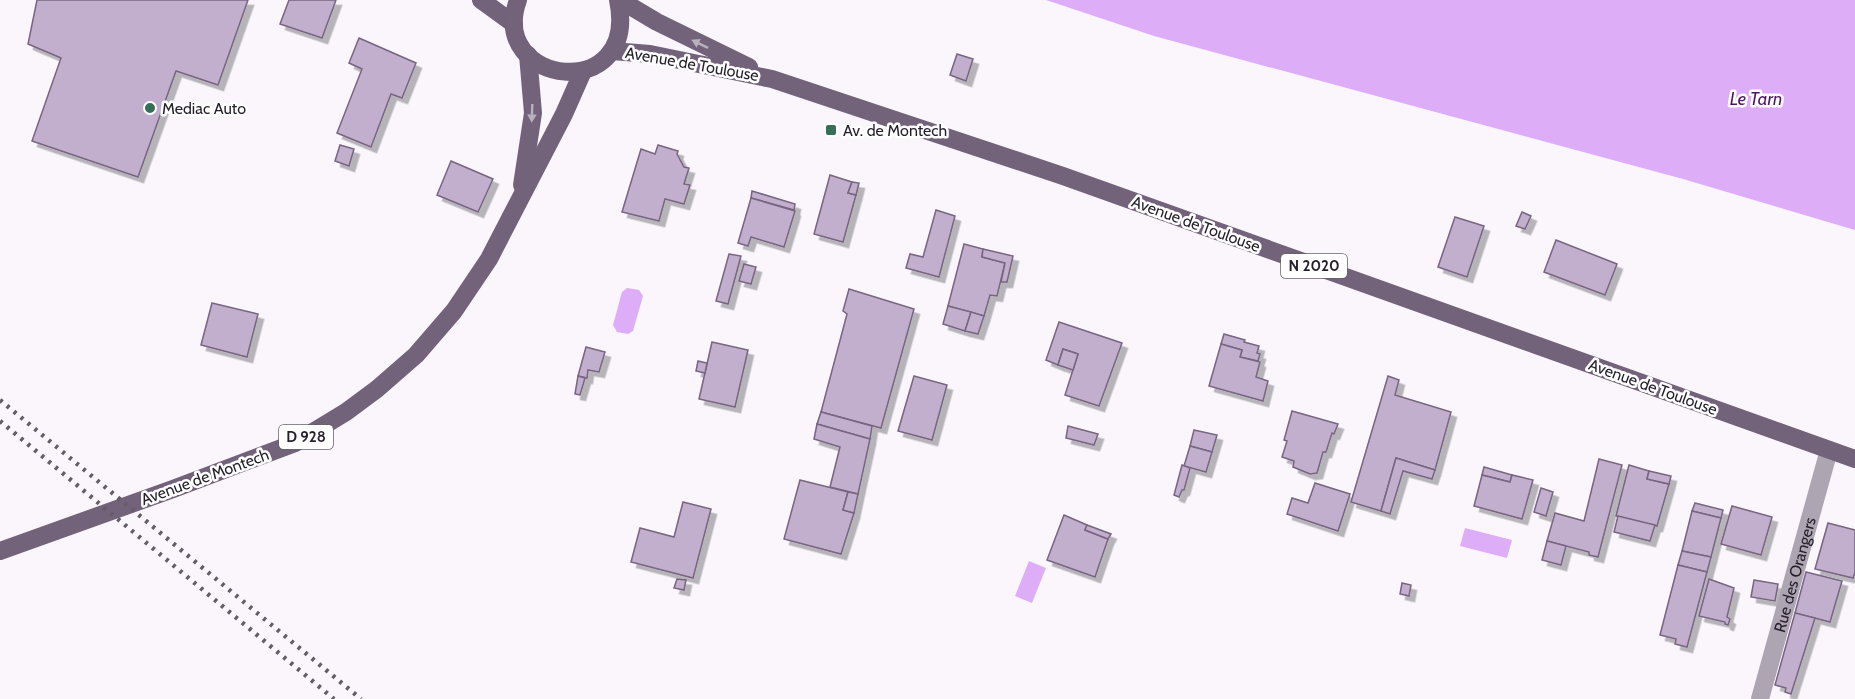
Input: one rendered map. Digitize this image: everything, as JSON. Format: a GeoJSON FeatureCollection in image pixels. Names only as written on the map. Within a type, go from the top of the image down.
{"type":"FeatureCollection","features":[{"type":"Feature","properties":{"kind":"main road"},"geometry":{"type":"LineString","coordinates":[[481,0],[514,24]]}},
{"type":"Feature","properties":{"kind":"main road"},"geometry":{"type":"LineString","coordinates":[[518,0],[514,24],[516,36],[528,55],[540,65],[553,71],[568,73],[583,71],[599,63],[612,51],[620,34],[622,16],[619,0]]}},
{"type":"Feature","properties":{"kind":"main road","name":"Avenue de Toulouse"},"geometry":{"type":"LineString","coordinates":[[619,0],[657,22],[772,79]]}},
{"type":"Feature","properties":{"kind":"main road","name":"Avenue de Toulouse"},"geometry":{"type":"LineString","coordinates":[[612,51],[650,54],[772,79],[1063,176],[1855,459]]}},
{"type":"Feature","properties":{"kind":"main road","name":"Avenue de Montech"},"geometry":{"type":"LineString","coordinates":[[520,198],[533,112],[528,55]]}},
{"type":"Feature","properties":{"kind":"main road","name":"Avenue de Montech"},"geometry":{"type":"LineString","coordinates":[[0,551],[295,443],[346,412],[376,389],[416,355],[454,311],[489,259],[564,114],[583,71]]}},
{"type":"Feature","properties":{"kind":"street","name":"Rue des Orangers"},"geometry":{"type":"LineString","coordinates":[[1760,699],[1830,450]]}},
{"type":"Feature","properties":{"kind":"water","name":"Le Tarn"},"geometry":{"type":"Polygon","coordinates":[[[1046,0],[1855,0],[1855,230],[1683,179],[1154,36],[1046,0]]]}},
{"type":"Feature","properties":{"kind":"water"},"geometry":{"type":"Polygon","coordinates":[[[627,288],[639,290],[643,296],[633,331],[628,334],[617,332],[613,325],[622,292],[627,288]]]}},
{"type":"Feature","properties":{"kind":"water"},"geometry":{"type":"Polygon","coordinates":[[[1465,528],[1512,540],[1507,558],[1460,546],[1465,528]]]}},
{"type":"Feature","properties":{"kind":"water"},"geometry":{"type":"Polygon","coordinates":[[[1029,561],[1046,568],[1032,603],[1015,596],[1029,561]]]}},
{"type":"Feature","properties":{"kind":"building"},"geometry":{"type":"Polygon","coordinates":[[[37,0],[248,0],[218,85],[176,71],[138,177],[32,141],[61,58],[28,44],[37,0]]]}},
{"type":"Feature","properties":{"kind":"building"},"geometry":{"type":"Polygon","coordinates":[[[289,0],[336,0],[322,38],[280,24],[289,0]]]}},
{"type":"Feature","properties":{"kind":"building"},"geometry":{"type":"Polygon","coordinates":[[[359,38],[416,63],[402,98],[391,94],[371,147],[337,133],[362,69],[349,63],[359,38]]]}},
{"type":"Feature","properties":{"kind":"building"},"geometry":{"type":"Polygon","coordinates":[[[957,54],[973,59],[966,81],[950,75],[957,54]]]}},
{"type":"Feature","properties":{"kind":"building"},"geometry":{"type":"Polygon","coordinates":[[[340,145],[354,149],[349,166],[335,161],[340,145]]]}},
{"type":"Feature","properties":{"kind":"building"},"geometry":{"type":"Polygon","coordinates":[[[658,145],[678,151],[677,154],[684,167],[689,168],[684,184],[690,185],[684,204],[665,199],[659,221],[622,212],[641,149],[655,154],[658,145]]]}},
{"type":"Feature","properties":{"kind":"building"},"geometry":{"type":"Polygon","coordinates":[[[451,161],[493,179],[478,212],[437,195],[451,161]]]}},
{"type":"Feature","properties":{"kind":"building"},"geometry":{"type":"Polygon","coordinates":[[[830,175],[852,182],[848,193],[856,195],[843,242],[814,234],[830,175]]]}},
{"type":"Feature","properties":{"kind":"building"},"geometry":{"type":"Polygon","coordinates":[[[852,182],[859,183],[856,195],[848,193],[852,182]]]}},
{"type":"Feature","properties":{"kind":"building"},"geometry":{"type":"Polygon","coordinates":[[[752,191],[795,204],[794,210],[751,198],[752,191]]]}},
{"type":"Feature","properties":{"kind":"building"},"geometry":{"type":"Polygon","coordinates":[[[751,198],[795,211],[784,247],[751,237],[748,246],[738,243],[751,198]]]}},
{"type":"Feature","properties":{"kind":"building"},"geometry":{"type":"Polygon","coordinates":[[[936,210],[955,216],[939,277],[906,268],[910,254],[923,257],[936,210]]]}},
{"type":"Feature","properties":{"kind":"building"},"geometry":{"type":"Polygon","coordinates":[[[1522,212],[1531,216],[1525,229],[1516,226],[1522,212]]]}},
{"type":"Feature","properties":{"kind":"building"},"geometry":{"type":"Polygon","coordinates":[[[1455,217],[1484,226],[1467,277],[1438,267],[1455,217]]]}},
{"type":"Feature","properties":{"kind":"building"},"geometry":{"type":"Polygon","coordinates":[[[1556,240],[1617,264],[1605,295],[1544,272],[1556,240]]]}},
{"type":"Feature","properties":{"kind":"building"},"geometry":{"type":"Polygon","coordinates":[[[964,244],[983,249],[982,257],[1005,263],[997,296],[990,295],[984,316],[948,306],[964,244]]]}},
{"type":"Feature","properties":{"kind":"building"},"geometry":{"type":"Polygon","coordinates":[[[983,249],[1013,256],[1007,282],[1001,282],[1005,263],[982,257],[983,249]]]}},
{"type":"Feature","properties":{"kind":"building"},"geometry":{"type":"Polygon","coordinates":[[[729,254],[741,256],[728,304],[716,301],[729,254]]]}},
{"type":"Feature","properties":{"kind":"building"},"geometry":{"type":"Polygon","coordinates":[[[744,264],[756,267],[751,284],[739,281],[744,264]]]}},
{"type":"Feature","properties":{"kind":"building"},"geometry":{"type":"Polygon","coordinates":[[[849,289],[914,309],[881,428],[821,412],[847,314],[843,311],[849,289]]]}},
{"type":"Feature","properties":{"kind":"building"},"geometry":{"type":"Polygon","coordinates":[[[212,303],[258,314],[247,357],[201,345],[212,303]]]}},
{"type":"Feature","properties":{"kind":"building"},"geometry":{"type":"Polygon","coordinates":[[[948,306],[971,312],[965,331],[943,324],[948,306]]]}},
{"type":"Feature","properties":{"kind":"building"},"geometry":{"type":"Polygon","coordinates":[[[971,312],[984,316],[978,334],[965,331],[971,312]]]}},
{"type":"Feature","properties":{"kind":"building"},"geometry":{"type":"Polygon","coordinates":[[[1059,322],[1122,343],[1099,406],[1065,395],[1078,354],[1063,349],[1058,365],[1046,360],[1059,322]]]}},
{"type":"Feature","properties":{"kind":"building"},"geometry":{"type":"Polygon","coordinates":[[[1224,334],[1259,346],[1258,361],[1240,357],[1242,350],[1221,344],[1224,334]]]}},
{"type":"Feature","properties":{"kind":"building"},"geometry":{"type":"Polygon","coordinates":[[[712,342],[748,350],[735,407],[699,399],[712,342]]]}},
{"type":"Feature","properties":{"kind":"building"},"geometry":{"type":"Polygon","coordinates":[[[1221,344],[1242,350],[1240,357],[1260,362],[1256,377],[1268,381],[1263,401],[1209,386],[1221,344]]]}},
{"type":"Feature","properties":{"kind":"building"},"geometry":{"type":"Polygon","coordinates":[[[586,347],[605,352],[599,372],[588,370],[587,378],[578,376],[586,347]]]}},
{"type":"Feature","properties":{"kind":"building"},"geometry":{"type":"Polygon","coordinates":[[[1063,349],[1078,354],[1073,370],[1058,365],[1063,349]]]}},
{"type":"Feature","properties":{"kind":"building"},"geometry":{"type":"Polygon","coordinates":[[[698,361],[707,363],[705,373],[696,371],[698,361]]]}},
{"type":"Feature","properties":{"kind":"building"},"geometry":{"type":"Polygon","coordinates":[[[578,376],[585,378],[580,395],[575,394],[578,376]]]}},
{"type":"Feature","properties":{"kind":"building"},"geometry":{"type":"Polygon","coordinates":[[[914,376],[947,385],[932,440],[898,431],[914,376]]]}},
{"type":"Feature","properties":{"kind":"building"},"geometry":{"type":"Polygon","coordinates":[[[1388,376],[1399,380],[1395,395],[1451,412],[1435,470],[1396,458],[1381,511],[1351,502],[1388,376]]]}},
{"type":"Feature","properties":{"kind":"building"},"geometry":{"type":"Polygon","coordinates":[[[1292,411],[1338,424],[1334,434],[1332,433],[1326,452],[1323,452],[1317,473],[1310,474],[1293,467],[1294,461],[1282,457],[1292,411]]]}},
{"type":"Feature","properties":{"kind":"building"},"geometry":{"type":"Polygon","coordinates":[[[821,412],[872,426],[870,439],[817,424],[821,412]]]}},
{"type":"Feature","properties":{"kind":"building"},"geometry":{"type":"Polygon","coordinates":[[[817,424],[870,439],[858,494],[830,487],[840,447],[814,439],[817,424]]]}},
{"type":"Feature","properties":{"kind":"building"},"geometry":{"type":"Polygon","coordinates":[[[1068,426],[1098,434],[1094,445],[1066,438],[1068,426]]]}},
{"type":"Feature","properties":{"kind":"building"},"geometry":{"type":"Polygon","coordinates":[[[1194,430],[1217,435],[1212,452],[1190,446],[1194,430]]]}},
{"type":"Feature","properties":{"kind":"building"},"geometry":{"type":"Polygon","coordinates":[[[1190,446],[1212,452],[1206,472],[1184,466],[1190,446]]]}},
{"type":"Feature","properties":{"kind":"building"},"geometry":{"type":"Polygon","coordinates":[[[1396,458],[1435,470],[1432,479],[1403,471],[1390,514],[1381,511],[1396,458]]]}},
{"type":"Feature","properties":{"kind":"building"},"geometry":{"type":"Polygon","coordinates":[[[1599,459],[1622,465],[1598,557],[1589,555],[1589,552],[1547,541],[1555,513],[1584,521],[1599,459]]]}},
{"type":"Feature","properties":{"kind":"building"},"geometry":{"type":"Polygon","coordinates":[[[1182,465],[1190,468],[1184,490],[1179,497],[1174,495],[1182,465]]]}},
{"type":"Feature","properties":{"kind":"building"},"geometry":{"type":"Polygon","coordinates":[[[1629,465],[1649,471],[1647,479],[1669,484],[1657,526],[1616,516],[1629,465]]]}},
{"type":"Feature","properties":{"kind":"building"},"geometry":{"type":"Polygon","coordinates":[[[1484,467],[1512,475],[1510,482],[1482,475],[1484,467]]]}},
{"type":"Feature","properties":{"kind":"building"},"geometry":{"type":"Polygon","coordinates":[[[1649,471],[1671,476],[1669,484],[1647,479],[1649,471]]]}},
{"type":"Feature","properties":{"kind":"building"},"geometry":{"type":"Polygon","coordinates":[[[1482,475],[1510,482],[1512,475],[1533,480],[1522,519],[1474,506],[1482,475]]]}},
{"type":"Feature","properties":{"kind":"building"},"geometry":{"type":"Polygon","coordinates":[[[800,480],[848,492],[843,510],[854,513],[841,554],[784,539],[800,480]]]}},
{"type":"Feature","properties":{"kind":"building"},"geometry":{"type":"Polygon","coordinates":[[[1315,483],[1350,494],[1338,531],[1287,514],[1292,498],[1308,503],[1315,483]]]}},
{"type":"Feature","properties":{"kind":"building"},"geometry":{"type":"Polygon","coordinates":[[[1541,488],[1553,492],[1546,516],[1534,512],[1541,488]]]}},
{"type":"Feature","properties":{"kind":"building"},"geometry":{"type":"Polygon","coordinates":[[[848,492],[858,494],[854,513],[843,510],[848,492]]]}},
{"type":"Feature","properties":{"kind":"building"},"geometry":{"type":"Polygon","coordinates":[[[683,502],[711,509],[693,578],[631,562],[640,528],[674,537],[683,502]]]}},
{"type":"Feature","properties":{"kind":"building"},"geometry":{"type":"Polygon","coordinates":[[[1695,503],[1723,510],[1721,518],[1692,511],[1695,503]]]}},
{"type":"Feature","properties":{"kind":"building"},"geometry":{"type":"Polygon","coordinates":[[[1732,506],[1772,517],[1761,555],[1721,544],[1732,506]]]}},
{"type":"Feature","properties":{"kind":"building"},"geometry":{"type":"Polygon","coordinates":[[[1692,511],[1721,518],[1711,557],[1682,551],[1692,511]]]}},
{"type":"Feature","properties":{"kind":"building"},"geometry":{"type":"Polygon","coordinates":[[[1064,515],[1087,525],[1085,530],[1108,539],[1095,577],[1047,560],[1064,515]]]}},
{"type":"Feature","properties":{"kind":"building"},"geometry":{"type":"Polygon","coordinates":[[[1618,516],[1655,525],[1650,541],[1614,532],[1618,516]]]}},
{"type":"Feature","properties":{"kind":"building"},"geometry":{"type":"Polygon","coordinates":[[[1828,523],[1855,530],[1853,578],[1815,569],[1828,523]]]}},
{"type":"Feature","properties":{"kind":"building"},"geometry":{"type":"Polygon","coordinates":[[[1087,525],[1111,534],[1108,539],[1085,530],[1087,525]]]}},
{"type":"Feature","properties":{"kind":"building"},"geometry":{"type":"Polygon","coordinates":[[[1547,541],[1566,546],[1561,565],[1542,560],[1547,541]]]}},
{"type":"Feature","properties":{"kind":"building"},"geometry":{"type":"Polygon","coordinates":[[[1682,551],[1711,557],[1707,572],[1678,565],[1682,551]]]}},
{"type":"Feature","properties":{"kind":"building"},"geometry":{"type":"Polygon","coordinates":[[[1678,565],[1707,572],[1687,647],[1675,644],[1676,639],[1660,635],[1678,565]]]}},
{"type":"Feature","properties":{"kind":"building"},"geometry":{"type":"Polygon","coordinates":[[[1806,572],[1842,581],[1830,622],[1795,613],[1806,572]]]}},
{"type":"Feature","properties":{"kind":"building"},"geometry":{"type":"Polygon","coordinates":[[[677,579],[686,580],[684,590],[674,588],[677,579]]]}},
{"type":"Feature","properties":{"kind":"building"},"geometry":{"type":"Polygon","coordinates":[[[1709,579],[1734,588],[1727,617],[1730,619],[1728,625],[1725,622],[1699,616],[1709,579]]]}},
{"type":"Feature","properties":{"kind":"building"},"geometry":{"type":"Polygon","coordinates":[[[1754,580],[1778,584],[1775,601],[1751,597],[1754,580]]]}},
{"type":"Feature","properties":{"kind":"building"},"geometry":{"type":"Polygon","coordinates":[[[1402,583],[1411,585],[1409,596],[1400,594],[1402,583]]]}},
{"type":"Feature","properties":{"kind":"building"},"geometry":{"type":"Polygon","coordinates":[[[1795,613],[1815,618],[1791,694],[1785,692],[1786,688],[1775,685],[1795,613]]]}},
{"type":"Feature","properties":{"kind":"railway"},"geometry":{"type":"LineString","coordinates":[[0,400],[361,699]]}},
{"type":"Feature","properties":{"kind":"railway"},"geometry":{"type":"LineString","coordinates":[[0,421],[334,699]]}},
{"type":"Feature","properties":{"kind":"place","name":"Mediac Auto"},"geometry":{"type":"Point","coordinates":[150,108]}},
{"type":"Feature","properties":{"kind":"place","name":"Av. de Montech"},"geometry":{"type":"Point","coordinates":[831,130]}}]}
